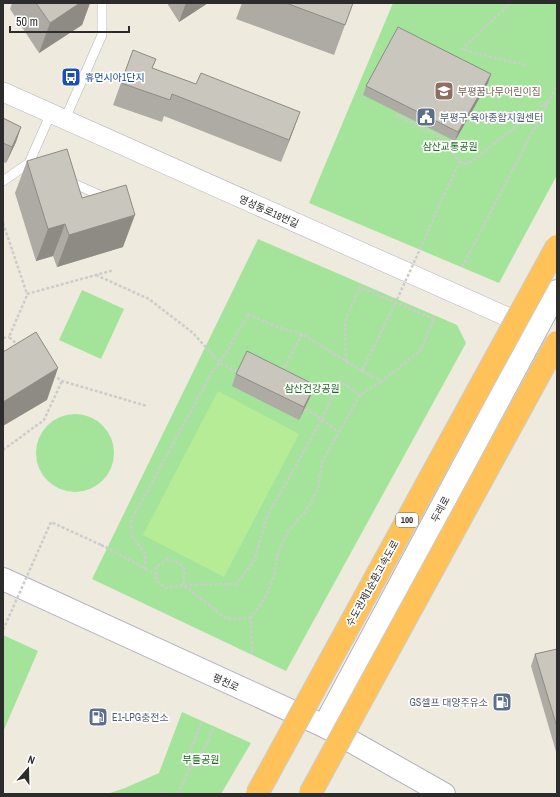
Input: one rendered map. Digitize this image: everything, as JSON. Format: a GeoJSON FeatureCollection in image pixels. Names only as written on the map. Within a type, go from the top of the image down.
{"type":"FeatureCollection","features":[{"type":"Feature","properties":{"kind":"highway","name":"수도권제1순환고속도로"},"geometry":{"type":"LineString","coordinates":[[257,794],[557,246]]}},
{"type":"Feature","properties":{"kind":"highway"},"geometry":{"type":"LineString","coordinates":[[310,794],[557,342]]}},
{"type":"Feature","properties":{"kind":"street","name":"영성동로18번길"},"geometry":{"type":"LineString","coordinates":[[3,92],[536,330]]}},
{"type":"Feature","properties":{"kind":"street","name":"두레로"},"geometry":{"type":"LineString","coordinates":[[324,726],[557,291]]}},
{"type":"Feature","properties":{"kind":"street","name":"평천로"},"geometry":{"type":"LineString","coordinates":[[3,579],[324,726],[444,794]]}},
{"type":"Feature","properties":{"kind":"lane"},"geometry":{"type":"LineString","coordinates":[[3,180],[32,165],[102,35],[102,3]]}},
{"type":"Feature","properties":{"kind":"lane"},"geometry":{"type":"LineString","coordinates":[[56,176],[118,203]]}},
{"type":"Feature","properties":{"kind":"path"},"geometry":{"type":"LineString","coordinates":[[512,3],[462,49],[526,65]]}},
{"type":"Feature","properties":{"kind":"path"},"geometry":{"type":"LineString","coordinates":[[462,267],[557,85]]}},
{"type":"Feature","properties":{"kind":"path"},"geometry":{"type":"LineString","coordinates":[[396,115],[442,138],[459,162],[468,164],[549,100]]}},
{"type":"Feature","properties":{"kind":"path"},"geometry":{"type":"LineString","coordinates":[[362,371],[395,304],[459,162]]}},
{"type":"Feature","properties":{"kind":"path"},"geometry":{"type":"LineString","coordinates":[[3,223],[27,294],[28,293]]}},
{"type":"Feature","properties":{"kind":"path"},"geometry":{"type":"LineString","coordinates":[[28,293],[114,270]]}},
{"type":"Feature","properties":{"kind":"path"},"geometry":{"type":"LineString","coordinates":[[96,274],[149,299],[193,333],[220,363],[238,372]]}},
{"type":"Feature","properties":{"kind":"path"},"geometry":{"type":"LineString","coordinates":[[252,654],[251,618],[268,594],[274,576],[277,555],[288,531],[305,512],[318,489],[322,462],[338,432],[360,395],[382,381],[420,350],[434,320],[360,287],[345,321],[346,361]]}},
{"type":"Feature","properties":{"kind":"path"},"geometry":{"type":"LineString","coordinates":[[9,337],[28,293]]}},
{"type":"Feature","properties":{"kind":"path"},"geometry":{"type":"LineString","coordinates":[[146,569],[145,554],[132,535],[131,521],[211,374],[226,354],[248,314],[274,326],[302,334],[362,371],[382,381]]}},
{"type":"Feature","properties":{"kind":"path"},"geometry":{"type":"LineString","coordinates":[[281,374],[302,334]]}},
{"type":"Feature","properties":{"kind":"path"},"geometry":{"type":"LineString","coordinates":[[3,338],[9,337]]}},
{"type":"Feature","properties":{"kind":"path"},"geometry":{"type":"LineString","coordinates":[[9,337],[20,347]]}},
{"type":"Feature","properties":{"kind":"path"},"geometry":{"type":"LineString","coordinates":[[48,371],[62,381],[147,406]]}},
{"type":"Feature","properties":{"kind":"path"},"geometry":{"type":"LineString","coordinates":[[3,450],[44,420],[62,381]]}},
{"type":"Feature","properties":{"kind":"path"},"geometry":{"type":"LineString","coordinates":[[183,585],[185,570],[179,563],[168,559],[156,568],[156,581],[166,588],[183,585],[237,584],[254,561],[267,516],[322,419],[340,381],[360,395]]}},
{"type":"Feature","properties":{"kind":"path"},"geometry":{"type":"LineString","coordinates":[[305,409],[322,419],[338,432]]}},
{"type":"Feature","properties":{"kind":"path"},"geometry":{"type":"LineString","coordinates":[[3,630],[51,522],[118,553],[138,566],[156,574]]}},
{"type":"Feature","properties":{"kind":"path"},"geometry":{"type":"LineString","coordinates":[[183,585],[227,619],[251,618]]}},
{"type":"Feature","properties":{"kind":"path"},"geometry":{"type":"LineString","coordinates":[[190,768],[186,762],[202,721]]}},
{"type":"Feature","properties":{"kind":"path"},"geometry":{"type":"LineString","coordinates":[[178,794],[190,768],[197,766],[214,726]]}},
{"type":"Feature","properties":{"kind":"path"},"geometry":{"type":"LineString","coordinates":[[159,794],[167,792],[170,794]]}},
{"type":"Feature","properties":{"kind":"green space","name":"삼산교통공원"},"geometry":{"type":"Polygon","coordinates":[[[393,3],[557,3],[557,175],[499,283],[309,203],[393,3]]]}},
{"type":"Feature","properties":{"kind":"green space","name":"삼산건강공원"},"geometry":{"type":"Polygon","coordinates":[[[258,239],[457,325],[466,343],[286,671],[92,579],[258,239]]]}},
{"type":"Feature","properties":{"kind":"green space"},"geometry":{"type":"Polygon","coordinates":[[[82,290],[124,309],[101,359],[59,340],[82,290]]]}},
{"type":"Feature","properties":{"kind":"green space"},"geometry":{"type":"Polygon","coordinates":[[[218,391],[299,434],[224,577],[143,535],[218,391]]]}},
{"type":"Feature","properties":{"kind":"green space"},"geometry":{"type":"Polygon","coordinates":[[[75,414],[90,417],[103,425],[111,438],[114,453],[111,468],[103,481],[90,489],[75,492],[60,489],[47,481],[39,468],[36,453],[39,438],[47,425],[60,417],[75,414]]]}},
{"type":"Feature","properties":{"kind":"green space"},"geometry":{"type":"Polygon","coordinates":[[[3,635],[38,651],[3,732],[3,635]]]}},
{"type":"Feature","properties":{"kind":"green space","name":"부들공원"},"geometry":{"type":"Polygon","coordinates":[[[182,712],[251,743],[221,794],[107,794],[159,773],[182,712]]]}},
{"type":"Feature","properties":{"kind":"building"},"geometry":{"type":"Polygon","coordinates":[[[36,3],[80,3],[50,23],[36,3]]]}},
{"type":"Feature","properties":{"kind":"building"},"geometry":{"type":"Polygon","coordinates":[[[286,3],[353,3],[345,25],[286,3]]]}},
{"type":"Feature","properties":{"kind":"building"},"geometry":{"type":"Polygon","coordinates":[[[398,27],[491,74],[458,132],[366,86],[398,27]]]}},
{"type":"Feature","properties":{"kind":"building"},"geometry":{"type":"Polygon","coordinates":[[[133,50],[156,59],[152,68],[196,84],[201,73],[300,112],[289,140],[172,94],[170,100],[121,83],[133,50]]]}},
{"type":"Feature","properties":{"kind":"building"},"geometry":{"type":"Polygon","coordinates":[[[3,118],[21,127],[12,147],[3,143],[3,118]]]}},
{"type":"Feature","properties":{"kind":"building"},"geometry":{"type":"Polygon","coordinates":[[[67,149],[82,198],[126,185],[135,215],[69,235],[65,224],[48,229],[27,161],[67,149]]]}},
{"type":"Feature","properties":{"kind":"building"},"geometry":{"type":"Polygon","coordinates":[[[36,332],[58,368],[3,402],[3,352],[36,332]]]}},
{"type":"Feature","properties":{"kind":"building"},"geometry":{"type":"Polygon","coordinates":[[[247,351],[315,385],[304,407],[236,374],[247,351]]]}},
{"type":"Feature","properties":{"kind":"building"},"geometry":{"type":"Polygon","coordinates":[[[557,649],[557,727],[535,654],[557,649]]]}},
{"type":"Feature","properties":{"kind":"place","name":"휴먼시아1단지"},"geometry":{"type":"Point","coordinates":[71,77]}},
{"type":"Feature","properties":{"kind":"place","name":"부평꿈나무어린이집"},"geometry":{"type":"Point","coordinates":[444,91]}},
{"type":"Feature","properties":{"kind":"place","name":"부평구 육아종합지원센터"},"geometry":{"type":"Point","coordinates":[426,117]}},
{"type":"Feature","properties":{"kind":"place","name":"GS셀프 대양주유소"},"geometry":{"type":"Point","coordinates":[502,702]}},
{"type":"Feature","properties":{"kind":"place","name":"E1-LPG충전소"},"geometry":{"type":"Point","coordinates":[98,717]}}]}
